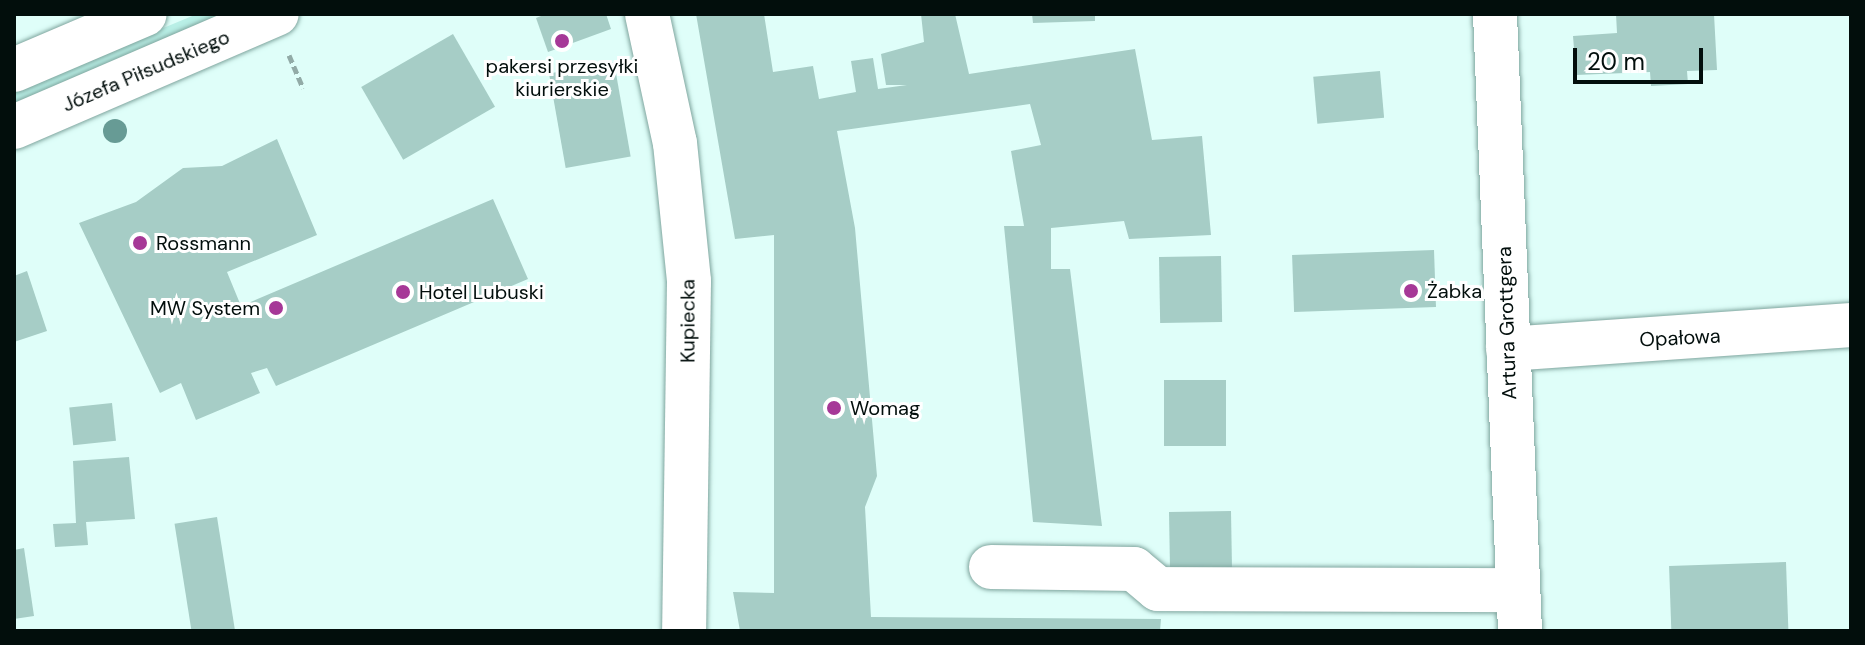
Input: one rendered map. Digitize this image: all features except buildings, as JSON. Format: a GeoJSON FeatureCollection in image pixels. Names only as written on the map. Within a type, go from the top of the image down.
{"type":"FeatureCollection","features":[{"type":"Feature","properties":{"kind":"street"},"geometry":{"type":"LineString","coordinates":[[14,70],[145,14]]}},
{"type":"Feature","properties":{"kind":"street","name":"Józefa Piłsudskiego"},"geometry":{"type":"LineString","coordinates":[[14,127],[277,14]]}},
{"type":"Feature","properties":{"kind":"street","name":"Kupiecka"},"geometry":{"type":"LineString","coordinates":[[647,14],[675,143],[689,281],[684,631]]}},
{"type":"Feature","properties":{"kind":"street","name":"Artura Grottgera"},"geometry":{"type":"LineString","coordinates":[[1495,14],[1519,610]]}},
{"type":"Feature","properties":{"kind":"street","name":"Opałowa"},"geometry":{"type":"LineString","coordinates":[[1508,349],[1851,325]]}},
{"type":"Feature","properties":{"kind":"street"},"geometry":{"type":"LineString","coordinates":[[991,567],[1134,569],[1158,589],[1519,610]]}},
{"type":"Feature","properties":{"kind":"green space"},"geometry":{"type":"Polygon","coordinates":[[[197,14],[234,14],[14,106],[14,90],[197,14]]]}},
{"type":"Feature","properties":{"kind":"place","name":"pakersi przesyłki kiurierskie"},"geometry":{"type":"Point","coordinates":[562,41]}},
{"type":"Feature","properties":{"kind":"place","name":"Rossmann"},"geometry":{"type":"Point","coordinates":[140,243]}},
{"type":"Feature","properties":{"kind":"place","name":"Żabka"},"geometry":{"type":"Point","coordinates":[1411,291]}},
{"type":"Feature","properties":{"kind":"place","name":"Hotel Lubuski"},"geometry":{"type":"Point","coordinates":[403,292]}},
{"type":"Feature","properties":{"kind":"place","name":"MW System"},"geometry":{"type":"Point","coordinates":[276,308]}},
{"type":"Feature","properties":{"kind":"place","name":"Womag"},"geometry":{"type":"Point","coordinates":[834,408]}}]}
